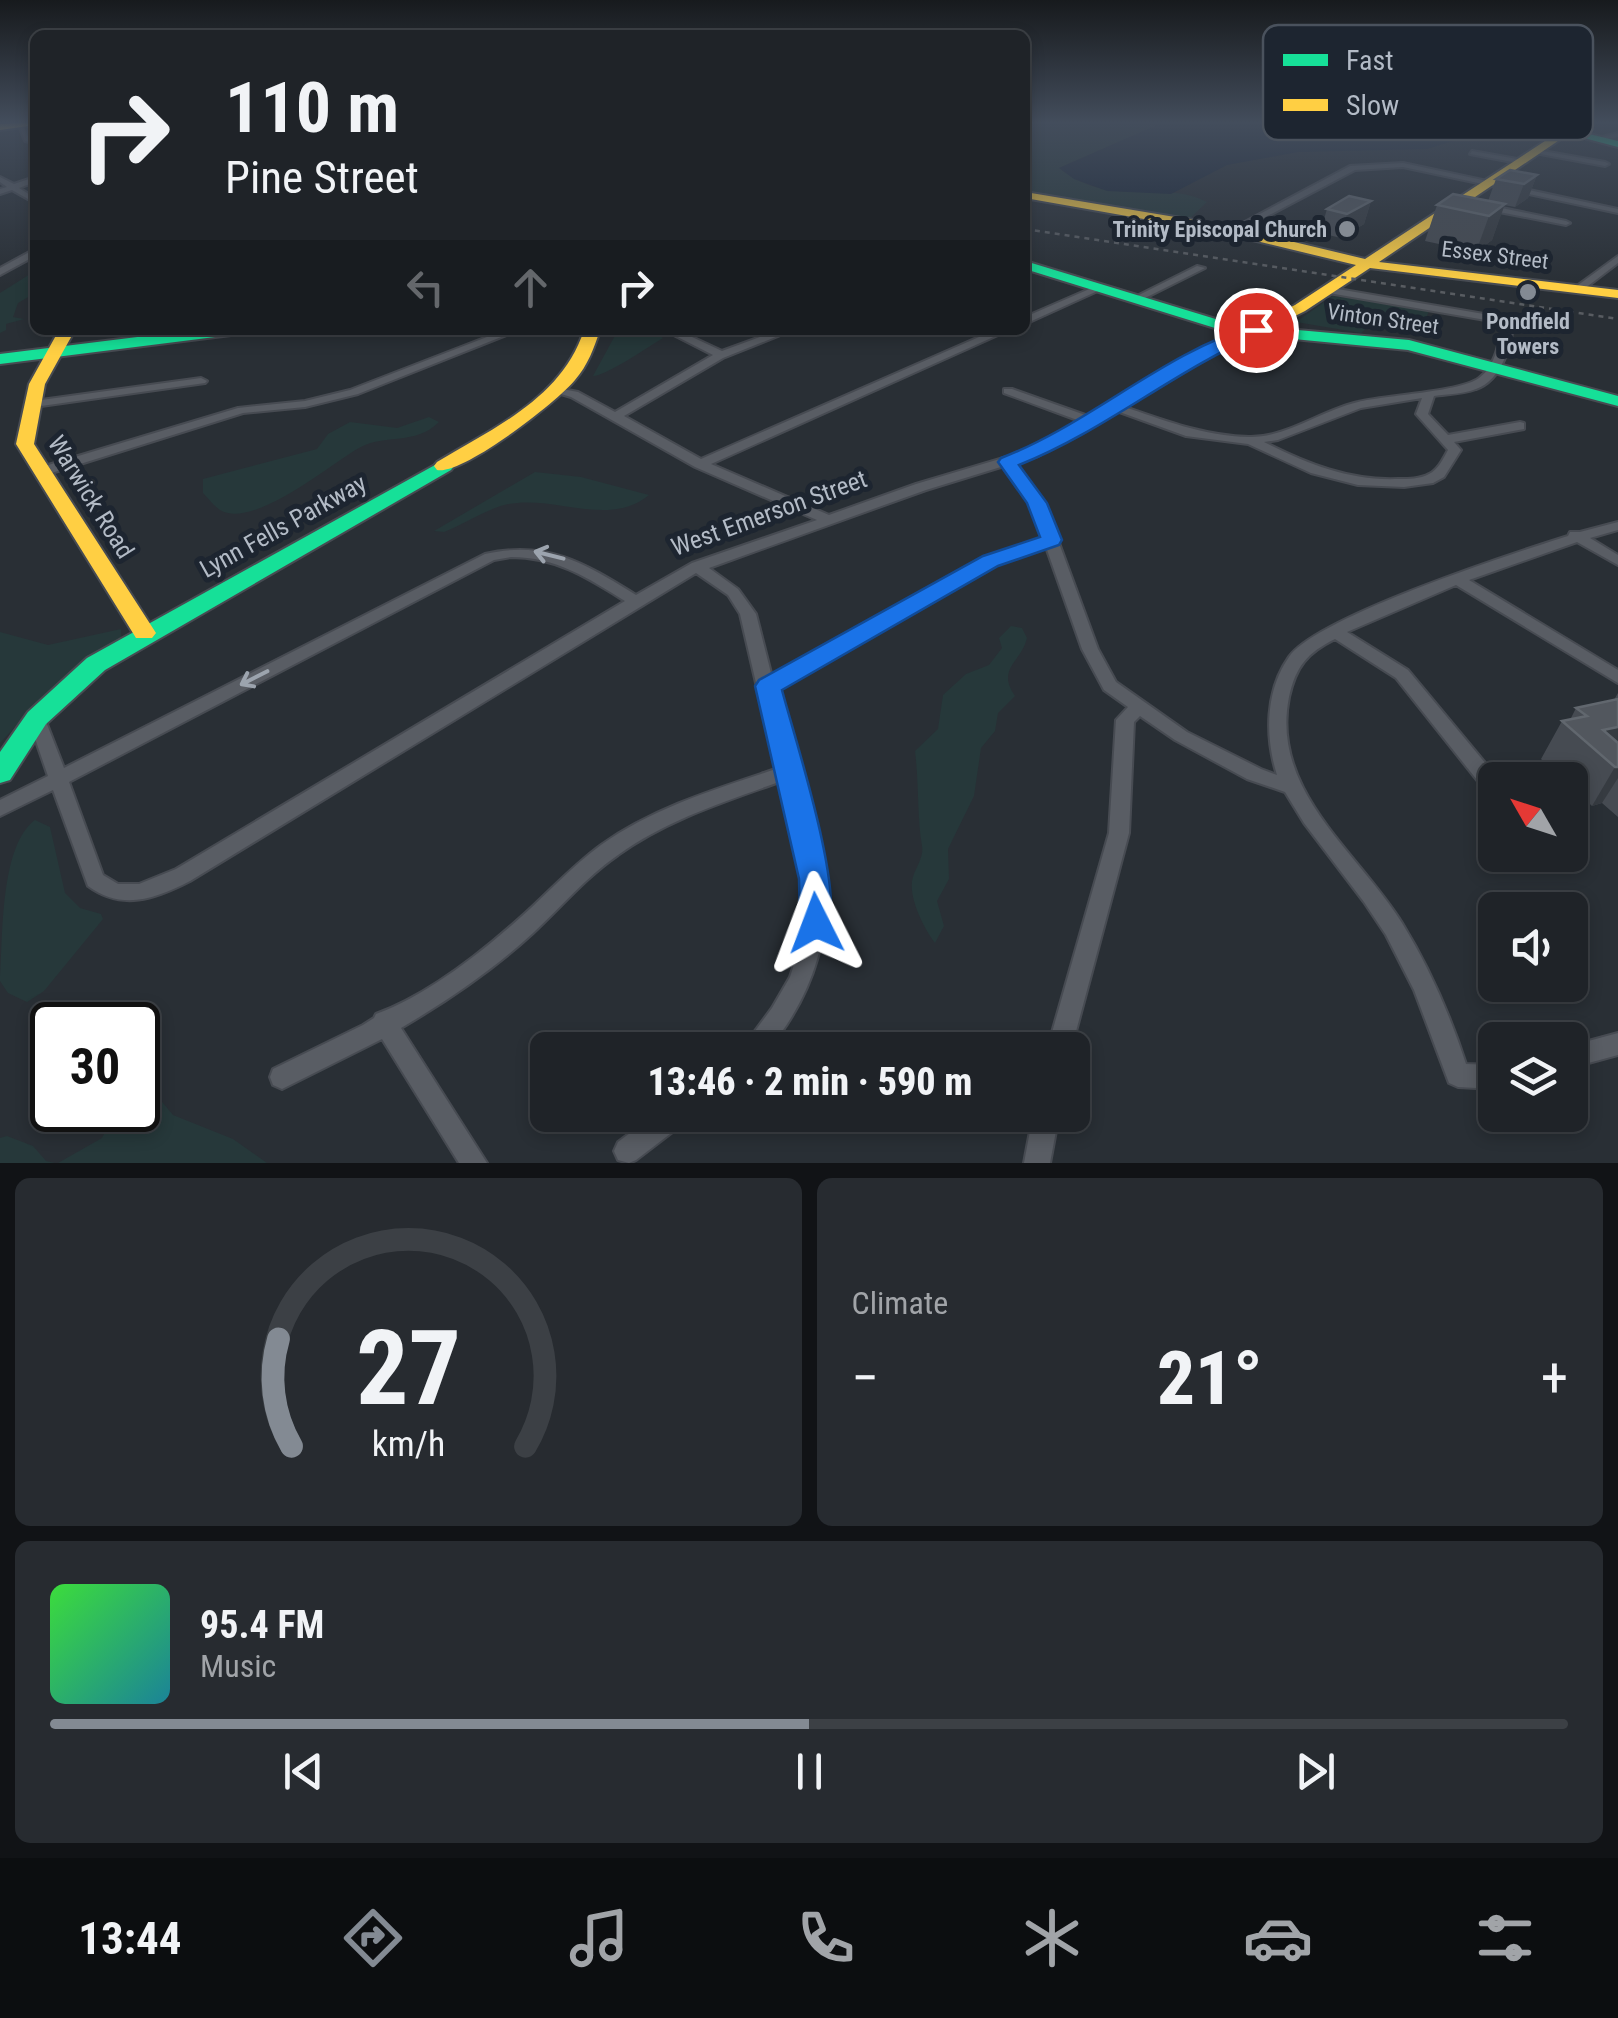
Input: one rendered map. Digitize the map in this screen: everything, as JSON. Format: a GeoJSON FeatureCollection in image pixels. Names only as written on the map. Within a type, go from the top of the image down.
{"type":"FeatureCollection","features":[{"type":"Feature","properties":{"kind":"street"},"geometry":{"type":"LineString","coordinates":[[1232,232],[1342,176]]}},
{"type":"Feature","properties":{"kind":"street"},"geometry":{"type":"LineString","coordinates":[[1455,176],[1617,210]]}},
{"type":"Feature","properties":{"kind":"street","name":"West Emerson Street"},"geometry":{"type":"LineString","coordinates":[[37,718],[95,880],[122,894],[148,892],[184,875],[634,600],[698,566],[1041,450],[1207,350],[1332,291],[1501,176]]}},
{"type":"Feature","properties":{"kind":"street"},"geometry":{"type":"LineString","coordinates":[[0,179],[30,197]]}},
{"type":"Feature","properties":{"kind":"street"},"geometry":{"type":"LineString","coordinates":[[0,192],[30,181]]}},
{"type":"Feature","properties":{"kind":"street","name":"Essex Street"},"geometry":{"type":"LineString","coordinates":[[1030,196],[1232,232],[1367,264],[1618,294]]}},
{"type":"Feature","properties":{"kind":"street"},"geometry":{"type":"LineString","coordinates":[[1462,202],[1566,223]]}},
{"type":"Feature","properties":{"kind":"street"},"geometry":{"type":"LineString","coordinates":[[0,272],[30,255]]}},
{"type":"Feature","properties":{"kind":"street"},"geometry":{"type":"LineString","coordinates":[[1577,290],[1618,260]]}},
{"type":"Feature","properties":{"kind":"street","name":"Vinton Street"},"geometry":{"type":"LineString","coordinates":[[1030,266],[1229,328],[1373,339],[1496,367],[1618,401]]}},
{"type":"Feature","properties":{"kind":"street"},"geometry":{"type":"LineString","coordinates":[[1134,300],[1200,268]]}},
{"type":"Feature","properties":{"kind":"street"},"geometry":{"type":"LineString","coordinates":[[1030,319],[1097,289]]}},
{"type":"Feature","properties":{"kind":"street"},"geometry":{"type":"LineString","coordinates":[[1251,440],[1384,401],[1477,386],[1496,367],[1509,321],[1332,291]]}},
{"type":"Feature","properties":{"kind":"street","name":"Warwick Road"},"geometry":{"type":"LineString","coordinates":[[64,335],[51,353],[25,441],[40,472],[144,632]]}},
{"type":"Feature","properties":{"kind":"street"},"geometry":{"type":"LineString","coordinates":[[0,360],[192,335]]}},
{"type":"Feature","properties":{"kind":"street"},"geometry":{"type":"LineString","coordinates":[[40,472],[242,410],[306,404],[354,392],[501,335]]}},
{"type":"Feature","properties":{"kind":"street","name":"Lynn Fells Parkway"},"geometry":{"type":"LineString","coordinates":[[0,773],[37,718],[78,678],[144,632],[432,474],[556,390],[584,361],[591,335]]}},
{"type":"Feature","properties":{"kind":"street"},"geometry":{"type":"LineString","coordinates":[[679,335],[721,355]]}},
{"type":"Feature","properties":{"kind":"street"},"geometry":{"type":"LineString","coordinates":[[616,416],[721,355],[775,335]]}},
{"type":"Feature","properties":{"kind":"street"},"geometry":{"type":"LineString","coordinates":[[700,464],[993,335]]}},
{"type":"Feature","properties":{"kind":"street"},"geometry":{"type":"LineString","coordinates":[[34,404],[201,380]]}},
{"type":"Feature","properties":{"kind":"street"},"geometry":{"type":"LineString","coordinates":[[556,390],[575,394],[700,464],[829,520]]}},
{"type":"Feature","properties":{"kind":"street"},"geometry":{"type":"LineString","coordinates":[[1008,390],[1092,421]]}},
{"type":"Feature","properties":{"kind":"street"},"geometry":{"type":"LineString","coordinates":[[1422,414],[1429,395]]}},
{"type":"Feature","properties":{"kind":"street"},"geometry":{"type":"LineString","coordinates":[[1115,407],[1190,433],[1251,440],[1327,476],[1382,486],[1436,476],[1455,452],[1448,438],[1422,414],[1384,401]]}},
{"type":"Feature","properties":{"kind":"street"},"geometry":{"type":"LineString","coordinates":[[1448,438],[1520,426]]}},
{"type":"Feature","properties":{"kind":"street"},"geometry":{"type":"LineString","coordinates":[[1008,462],[1037,503],[1097,665],[1112,688],[1136,708],[1230,762],[1292,787]]}},
{"type":"Feature","properties":{"kind":"street"},"geometry":{"type":"LineString","coordinates":[[1478,1076],[1458,1075],[1392,924],[1292,787],[1277,729],[1279,702],[1298,655],[1338,633],[1458,580],[1575,535],[1618,526]]}},
{"type":"Feature","properties":{"kind":"street"},"geometry":{"type":"LineString","coordinates":[[1575,535],[1618,560]]}},
{"type":"Feature","properties":{"kind":"street"},"geometry":{"type":"LineString","coordinates":[[768,686],[990,561],[1052,540]]}},
{"type":"Feature","properties":{"kind":"street"},"geometry":{"type":"LineString","coordinates":[[0,809],[497,555],[527,551],[554,554],[634,600]]}},
{"type":"Feature","properties":{"kind":"street"},"geometry":{"type":"LineString","coordinates":[[698,566],[733,592],[744,606],[768,686],[814,879],[815,934],[798,985],[765,1032]]}},
{"type":"Feature","properties":{"kind":"street"},"geometry":{"type":"LineString","coordinates":[[1458,580],[1618,677]]}},
{"type":"Feature","properties":{"kind":"street"},"geometry":{"type":"LineString","coordinates":[[1338,633],[1402,674],[1478,768]]}},
{"type":"Feature","properties":{"kind":"street"},"geometry":{"type":"LineString","coordinates":[[1064,1032],[1116,850],[1122,816],[1125,720],[1136,708]]}},
{"type":"Feature","properties":{"kind":"street"},"geometry":{"type":"LineString","coordinates":[[282,1076],[384,1022],[498,950],[571,880],[622,842],[704,802],[786,773]]}},
{"type":"Feature","properties":{"kind":"street"},"geometry":{"type":"LineString","coordinates":[[384,1022],[474,1163]]}},
{"type":"Feature","properties":{"kind":"street"},"geometry":{"type":"LineString","coordinates":[[1588,1052],[1618,1044]]}},
{"type":"Feature","properties":{"kind":"street"},"geometry":{"type":"LineString","coordinates":[[627,1151],[652,1132]]}},
{"type":"Feature","properties":{"kind":"street"},"geometry":{"type":"LineString","coordinates":[[1037,1163],[1043,1132]]}},
{"type":"Feature","properties":{"kind":"shaded area"},"geometry":{"type":"Polygon","coordinates":[[[1030,176],[1071,176],[1097,188],[1171,192],[1207,202],[1188,220],[1030,193],[1030,176]]]}},
{"type":"Feature","properties":{"kind":"shaded area"},"geometry":{"type":"Polygon","coordinates":[[[30,274],[30,296],[18,303],[13,317],[24,319],[6,324],[6,330],[0,333],[0,293],[30,274]]]}},
{"type":"Feature","properties":{"kind":"shaded area"},"geometry":{"type":"Polygon","coordinates":[[[1333,296],[1429,310],[1426,319],[1389,310],[1361,333],[1296,322],[1333,296]]]}},
{"type":"Feature","properties":{"kind":"shaded area"},"geometry":{"type":"Polygon","coordinates":[[[615,335],[663,338],[617,366],[593,376],[615,335]]]}},
{"type":"Feature","properties":{"kind":"shaded area"},"geometry":{"type":"Polygon","coordinates":[[[429,417],[439,422],[420,434],[359,448],[292,492],[252,511],[234,514],[220,510],[203,493],[203,479],[317,449],[328,434],[350,422],[397,428],[429,417]]]}},
{"type":"Feature","properties":{"kind":"shaded area"},"geometry":{"type":"Polygon","coordinates":[[[535,472],[581,477],[649,495],[617,509],[508,504],[444,532],[434,531],[535,472]]]}},
{"type":"Feature","properties":{"kind":"shaded area"},"geometry":{"type":"Polygon","coordinates":[[[1011,626],[1022,628],[1027,638],[1009,672],[1015,696],[998,713],[995,731],[981,748],[974,796],[948,849],[949,879],[937,901],[944,926],[935,943],[912,893],[922,850],[915,751],[938,729],[943,695],[966,674],[989,665],[1002,648],[999,638],[1011,626]]]}},
{"type":"Feature","properties":{"kind":"shaded area"},"geometry":{"type":"Polygon","coordinates":[[[121,629],[121,638],[46,693],[0,743],[0,632],[48,645],[121,629]]]}},
{"type":"Feature","properties":{"kind":"shaded area"},"geometry":{"type":"Polygon","coordinates":[[[35,820],[50,827],[65,893],[80,908],[101,914],[103,919],[44,991],[27,1002],[8,993],[0,981],[9,870],[24,832],[35,820]]]}},
{"type":"Feature","properties":{"kind":"shaded area"},"geometry":{"type":"Polygon","coordinates":[[[160,1099],[173,1115],[233,1139],[267,1163],[58,1163],[102,1138],[105,1132],[160,1132],[160,1099]]]}},
{"type":"Feature","properties":{"kind":"shaded area"},"geometry":{"type":"Polygon","coordinates":[[[7,1136],[33,1146],[46,1161],[55,1163],[0,1163],[0,1138],[7,1136]]]}},
{"type":"Feature","properties":{"kind":"water"},"geometry":{"type":"Polygon","coordinates":[[[1070,176],[1205,176],[1171,194],[1107,191],[1070,176]]]}},
{"type":"Feature","properties":{"kind":"building"},"geometry":{"type":"Polygon","coordinates":[[[1500,176],[1535,176],[1524,184],[1496,179],[1500,176]]]}},
{"type":"Feature","properties":{"kind":"building"},"geometry":{"type":"Polygon","coordinates":[[[1453,194],[1505,204],[1489,216],[1437,205],[1453,194]]]}},
{"type":"Feature","properties":{"kind":"building"},"geometry":{"type":"Polygon","coordinates":[[[1349,196],[1371,201],[1347,214],[1327,209],[1349,196]]]}},
{"type":"Feature","properties":{"kind":"building"},"geometry":{"type":"Polygon","coordinates":[[[1618,699],[1618,727],[1603,730],[1618,743],[1615,767],[1562,721],[1587,716],[1576,708],[1618,699]]]}},
{"type":"Feature","properties":{"kind":"railway"},"geometry":{"type":"LineString","coordinates":[[1030,230],[1618,319]]}},
{"type":"Feature","properties":{"kind":"traffic: fast"},"geometry":{"type":"LineString","coordinates":[[1030,267],[1231,328],[1409,345],[1618,401]]}},
{"type":"Feature","properties":{"kind":"traffic: fast"},"geometry":{"type":"LineString","coordinates":[[0,359],[191,335]]}},
{"type":"Feature","properties":{"kind":"traffic: fast"},"geometry":{"type":"LineString","coordinates":[[0,773],[37,718],[96,664],[444,466]]}},
{"type":"Feature","properties":{"kind":"traffic: slow"},"geometry":{"type":"LineString","coordinates":[[1261,328],[1300,308],[1499,176]]}},
{"type":"Feature","properties":{"kind":"traffic: slow"},"geometry":{"type":"LineString","coordinates":[[1030,196],[1223,229],[1379,266],[1618,294]]}},
{"type":"Feature","properties":{"kind":"traffic: slow"},"geometry":{"type":"LineString","coordinates":[[64,335],[37,384],[25,444],[144,633]]}},
{"type":"Feature","properties":{"kind":"traffic: slow"},"geometry":{"type":"LineString","coordinates":[[444,466],[511,426],[554,393],[572,374],[590,335]]}},
{"type":"Feature","properties":{"kind":"place","name":"Trinity Episcopal Church"},"geometry":{"type":"Point","coordinates":[1347,229]}},
{"type":"Feature","properties":{"kind":"place","name":"Pondfield Towers"},"geometry":{"type":"Point","coordinates":[1528,292]}},
{"type":"Feature","properties":{"kind":"route"},"geometry":{"type":"LineString","coordinates":[[816,923],[814,879],[768,686],[990,561],[1052,540],[1037,503],[1008,462],[1050,446],[1207,350],[1256,330]]}}]}
